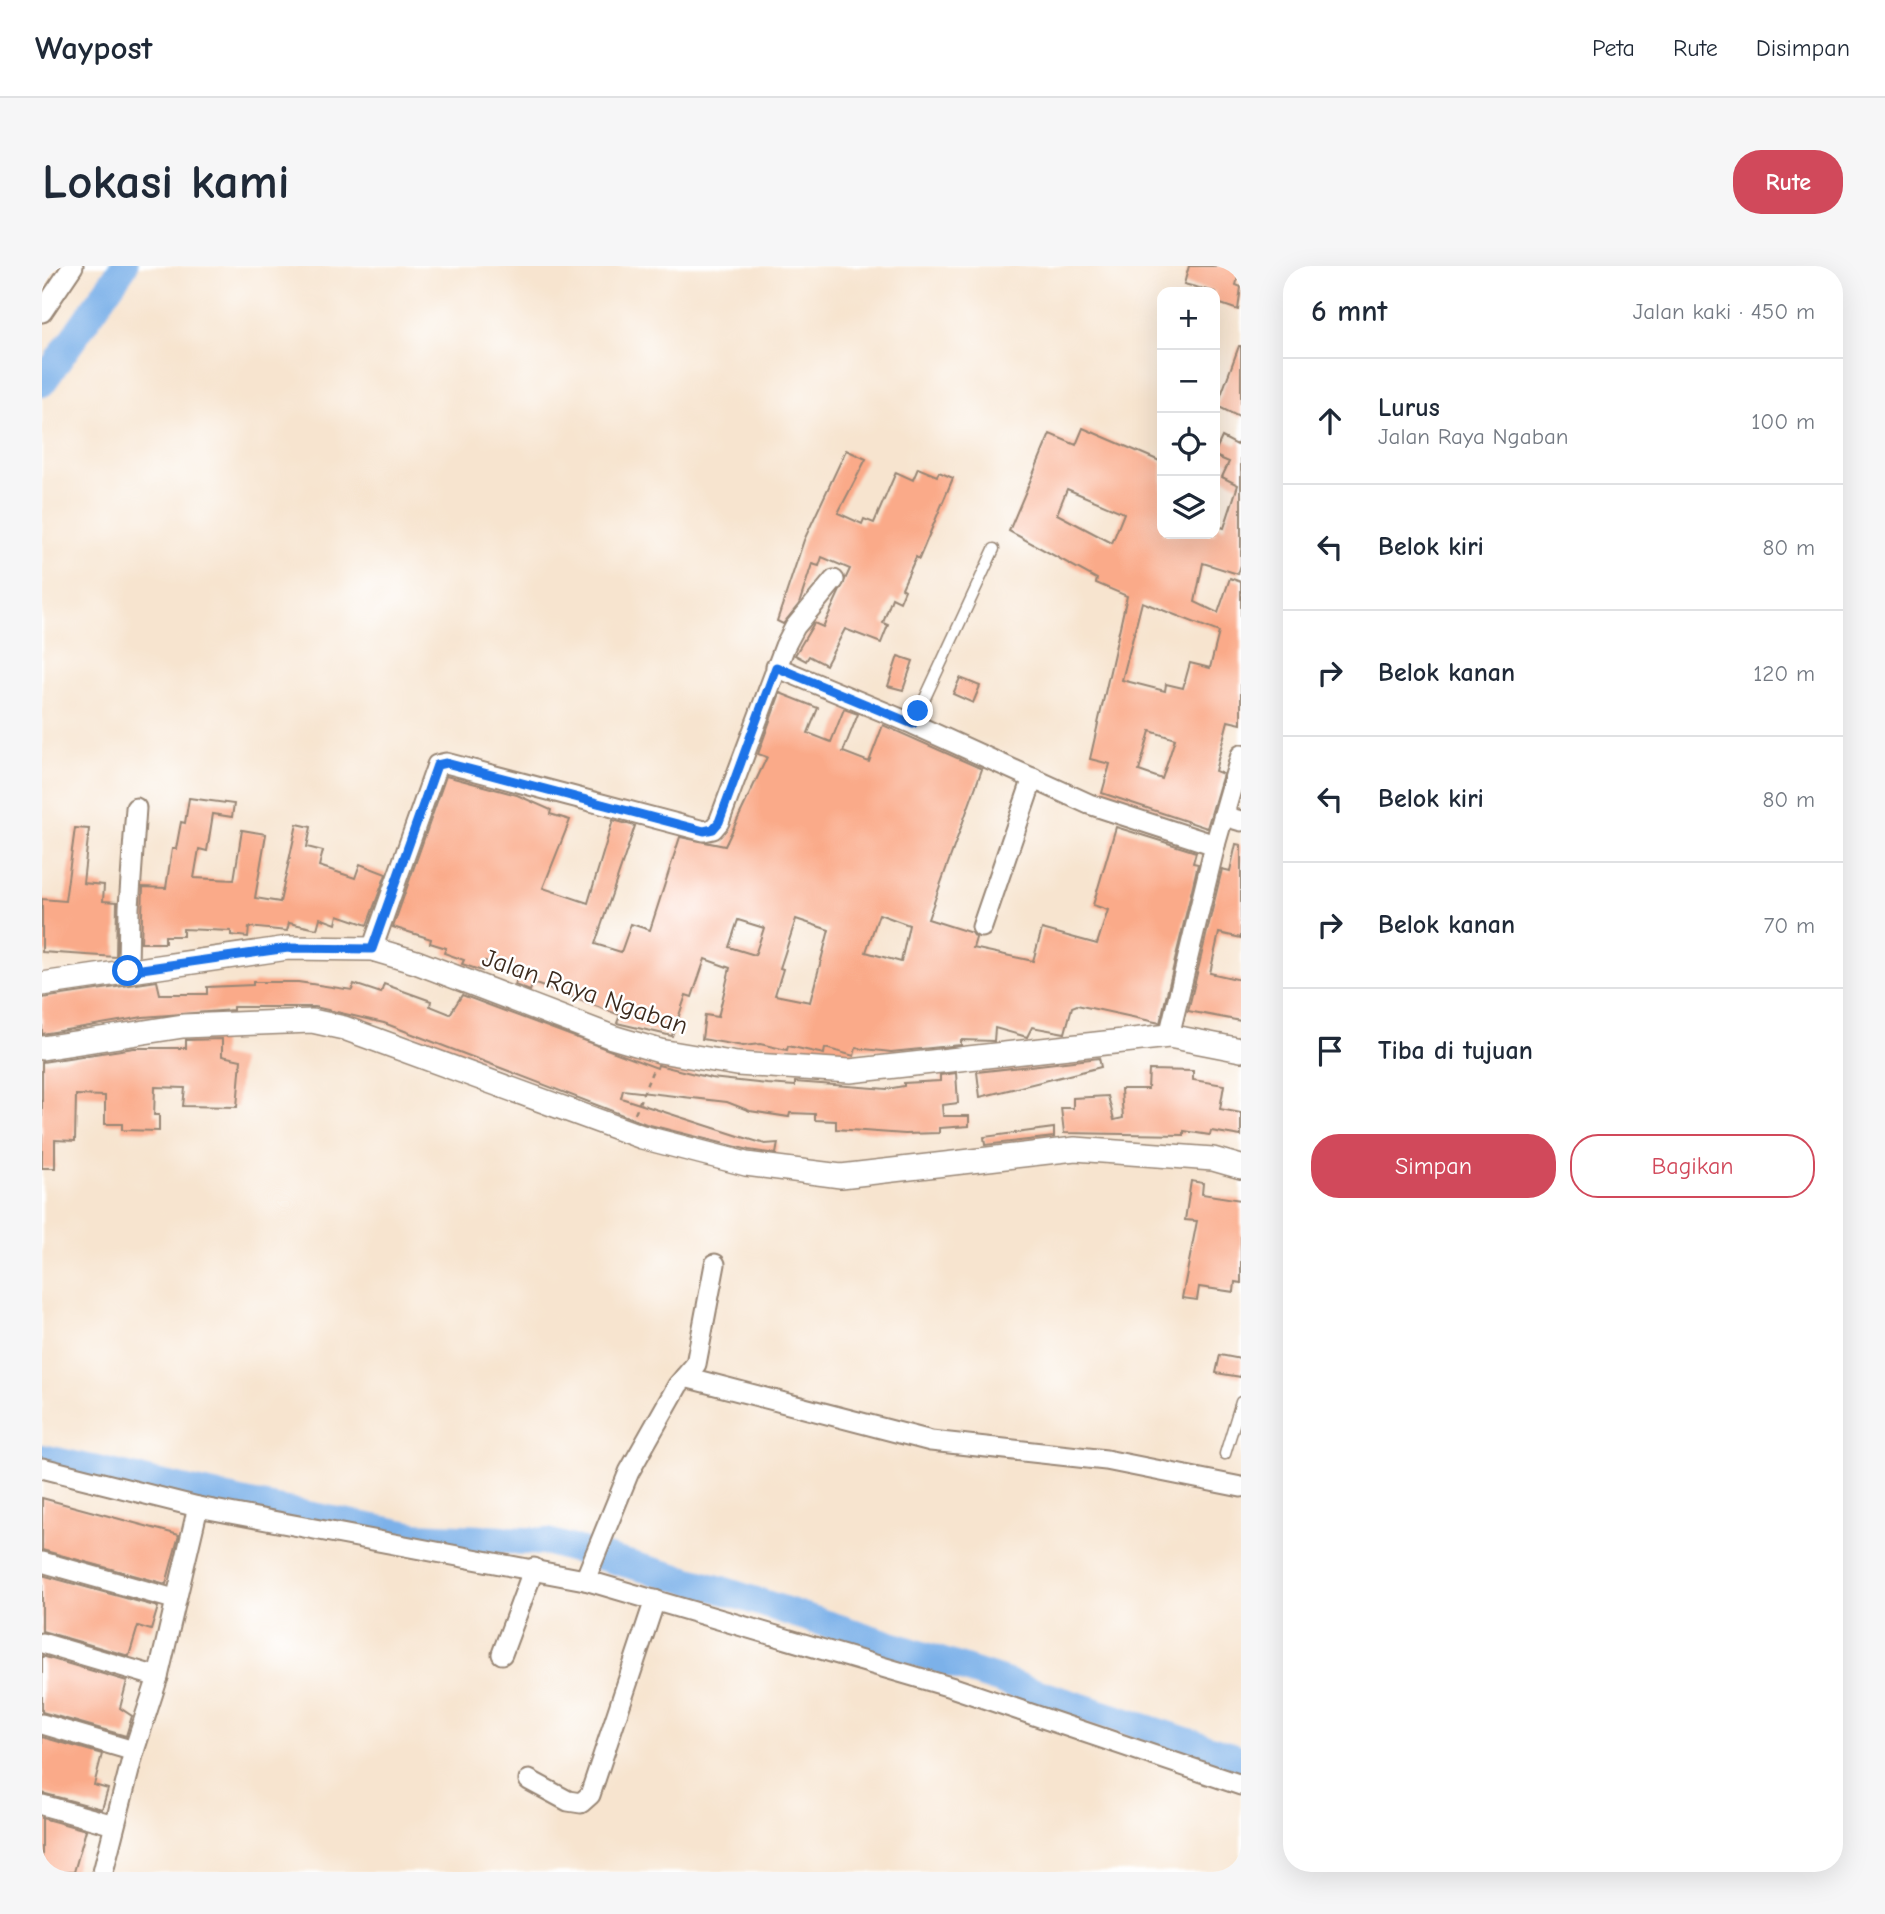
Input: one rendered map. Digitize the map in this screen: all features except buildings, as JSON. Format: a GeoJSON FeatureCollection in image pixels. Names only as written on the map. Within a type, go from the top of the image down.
{"type":"FeatureCollection","features":[{"type":"Feature","properties":{"kind":"street"},"geometry":{"type":"LineString","coordinates":[[42,312],[73,266]]}},
{"type":"Feature","properties":{"kind":"street"},"geometry":{"type":"LineString","coordinates":[[372,949],[437,765],[446,763],[704,831],[713,829],[719,822],[776,667],[795,627],[834,580]]}},
{"type":"Feature","properties":{"kind":"street"},"geometry":{"type":"LineString","coordinates":[[776,667],[913,724],[1089,804],[1215,845]]}},
{"type":"Feature","properties":{"kind":"street"},"geometry":{"type":"LineString","coordinates":[[1169,1036],[1215,845],[1232,819],[1241,755]]}},
{"type":"Feature","properties":{"kind":"street"},"geometry":{"type":"LineString","coordinates":[[982,926],[1033,778]]}},
{"type":"Feature","properties":{"kind":"street"},"geometry":{"type":"LineString","coordinates":[[128,971],[129,907],[136,808]]}},
{"type":"Feature","properties":{"kind":"street","name":"Jalan Raya Ngaban"},"geometry":{"type":"LineString","coordinates":[[42,984],[288,948],[372,949],[416,962],[612,1037],[660,1051],[737,1064],[850,1070],[1169,1036],[1241,1050]]}},
{"type":"Feature","properties":{"kind":"street"},"geometry":{"type":"LineString","coordinates":[[42,1048],[183,1026],[312,1021],[344,1028],[642,1137],[746,1164],[841,1175],[1075,1149],[1213,1159],[1241,1167]]}},
{"type":"Feature","properties":{"kind":"street"},"geometry":{"type":"LineString","coordinates":[[585,1580],[629,1472],[698,1357],[715,1264]]}},
{"type":"Feature","properties":{"kind":"street"},"geometry":{"type":"LineString","coordinates":[[685,1377],[931,1441],[1106,1460],[1241,1487]]}},
{"type":"Feature","properties":{"kind":"street"},"geometry":{"type":"LineString","coordinates":[[42,1468],[198,1507],[534,1568],[585,1580],[954,1688],[1241,1785]]}},
{"type":"Feature","properties":{"kind":"street"},"geometry":{"type":"LineString","coordinates":[[103,1872],[134,1751],[158,1677],[174,1599],[198,1507]]}},
{"type":"Feature","properties":{"kind":"street"},"geometry":{"type":"LineString","coordinates":[[42,1562],[174,1599]]}},
{"type":"Feature","properties":{"kind":"street"},"geometry":{"type":"LineString","coordinates":[[502,1654],[534,1568]]}},
{"type":"Feature","properties":{"kind":"street"},"geometry":{"type":"LineString","coordinates":[[529,1780],[569,1801],[582,1803],[590,1795],[655,1600]]}},
{"type":"Feature","properties":{"kind":"street"},"geometry":{"type":"LineString","coordinates":[[42,1643],[158,1677]]}},
{"type":"Feature","properties":{"kind":"street"},"geometry":{"type":"LineString","coordinates":[[42,1724],[134,1751]]}},
{"type":"Feature","properties":{"kind":"street"},"geometry":{"type":"LineString","coordinates":[[42,1805],[114,1825]]}},
{"type":"Feature","properties":{"kind":"lane"},"geometry":{"type":"LineString","coordinates":[[913,724],[994,549]]}},
{"type":"Feature","properties":{"kind":"lane"},"geometry":{"type":"LineString","coordinates":[[1225,1454],[1241,1402]]}},
{"type":"Feature","properties":{"kind":"path"},"geometry":{"type":"LineString","coordinates":[[634,1115],[651,1073]]}},
{"type":"Feature","properties":{"kind":"waterway"},"geometry":{"type":"LineString","coordinates":[[42,383],[124,266]]}},
{"type":"Feature","properties":{"kind":"waterway"},"geometry":{"type":"LineString","coordinates":[[42,1458],[250,1504],[416,1536],[548,1542],[722,1590],[1241,1759]]}},
{"type":"Feature","properties":{"kind":"route"},"geometry":{"type":"LineString","coordinates":[[128,971],[288,948],[329,946],[372,949],[429,781],[437,765],[446,763],[704,831],[713,829],[719,822],[776,667],[913,724],[918,711]]}}]}
